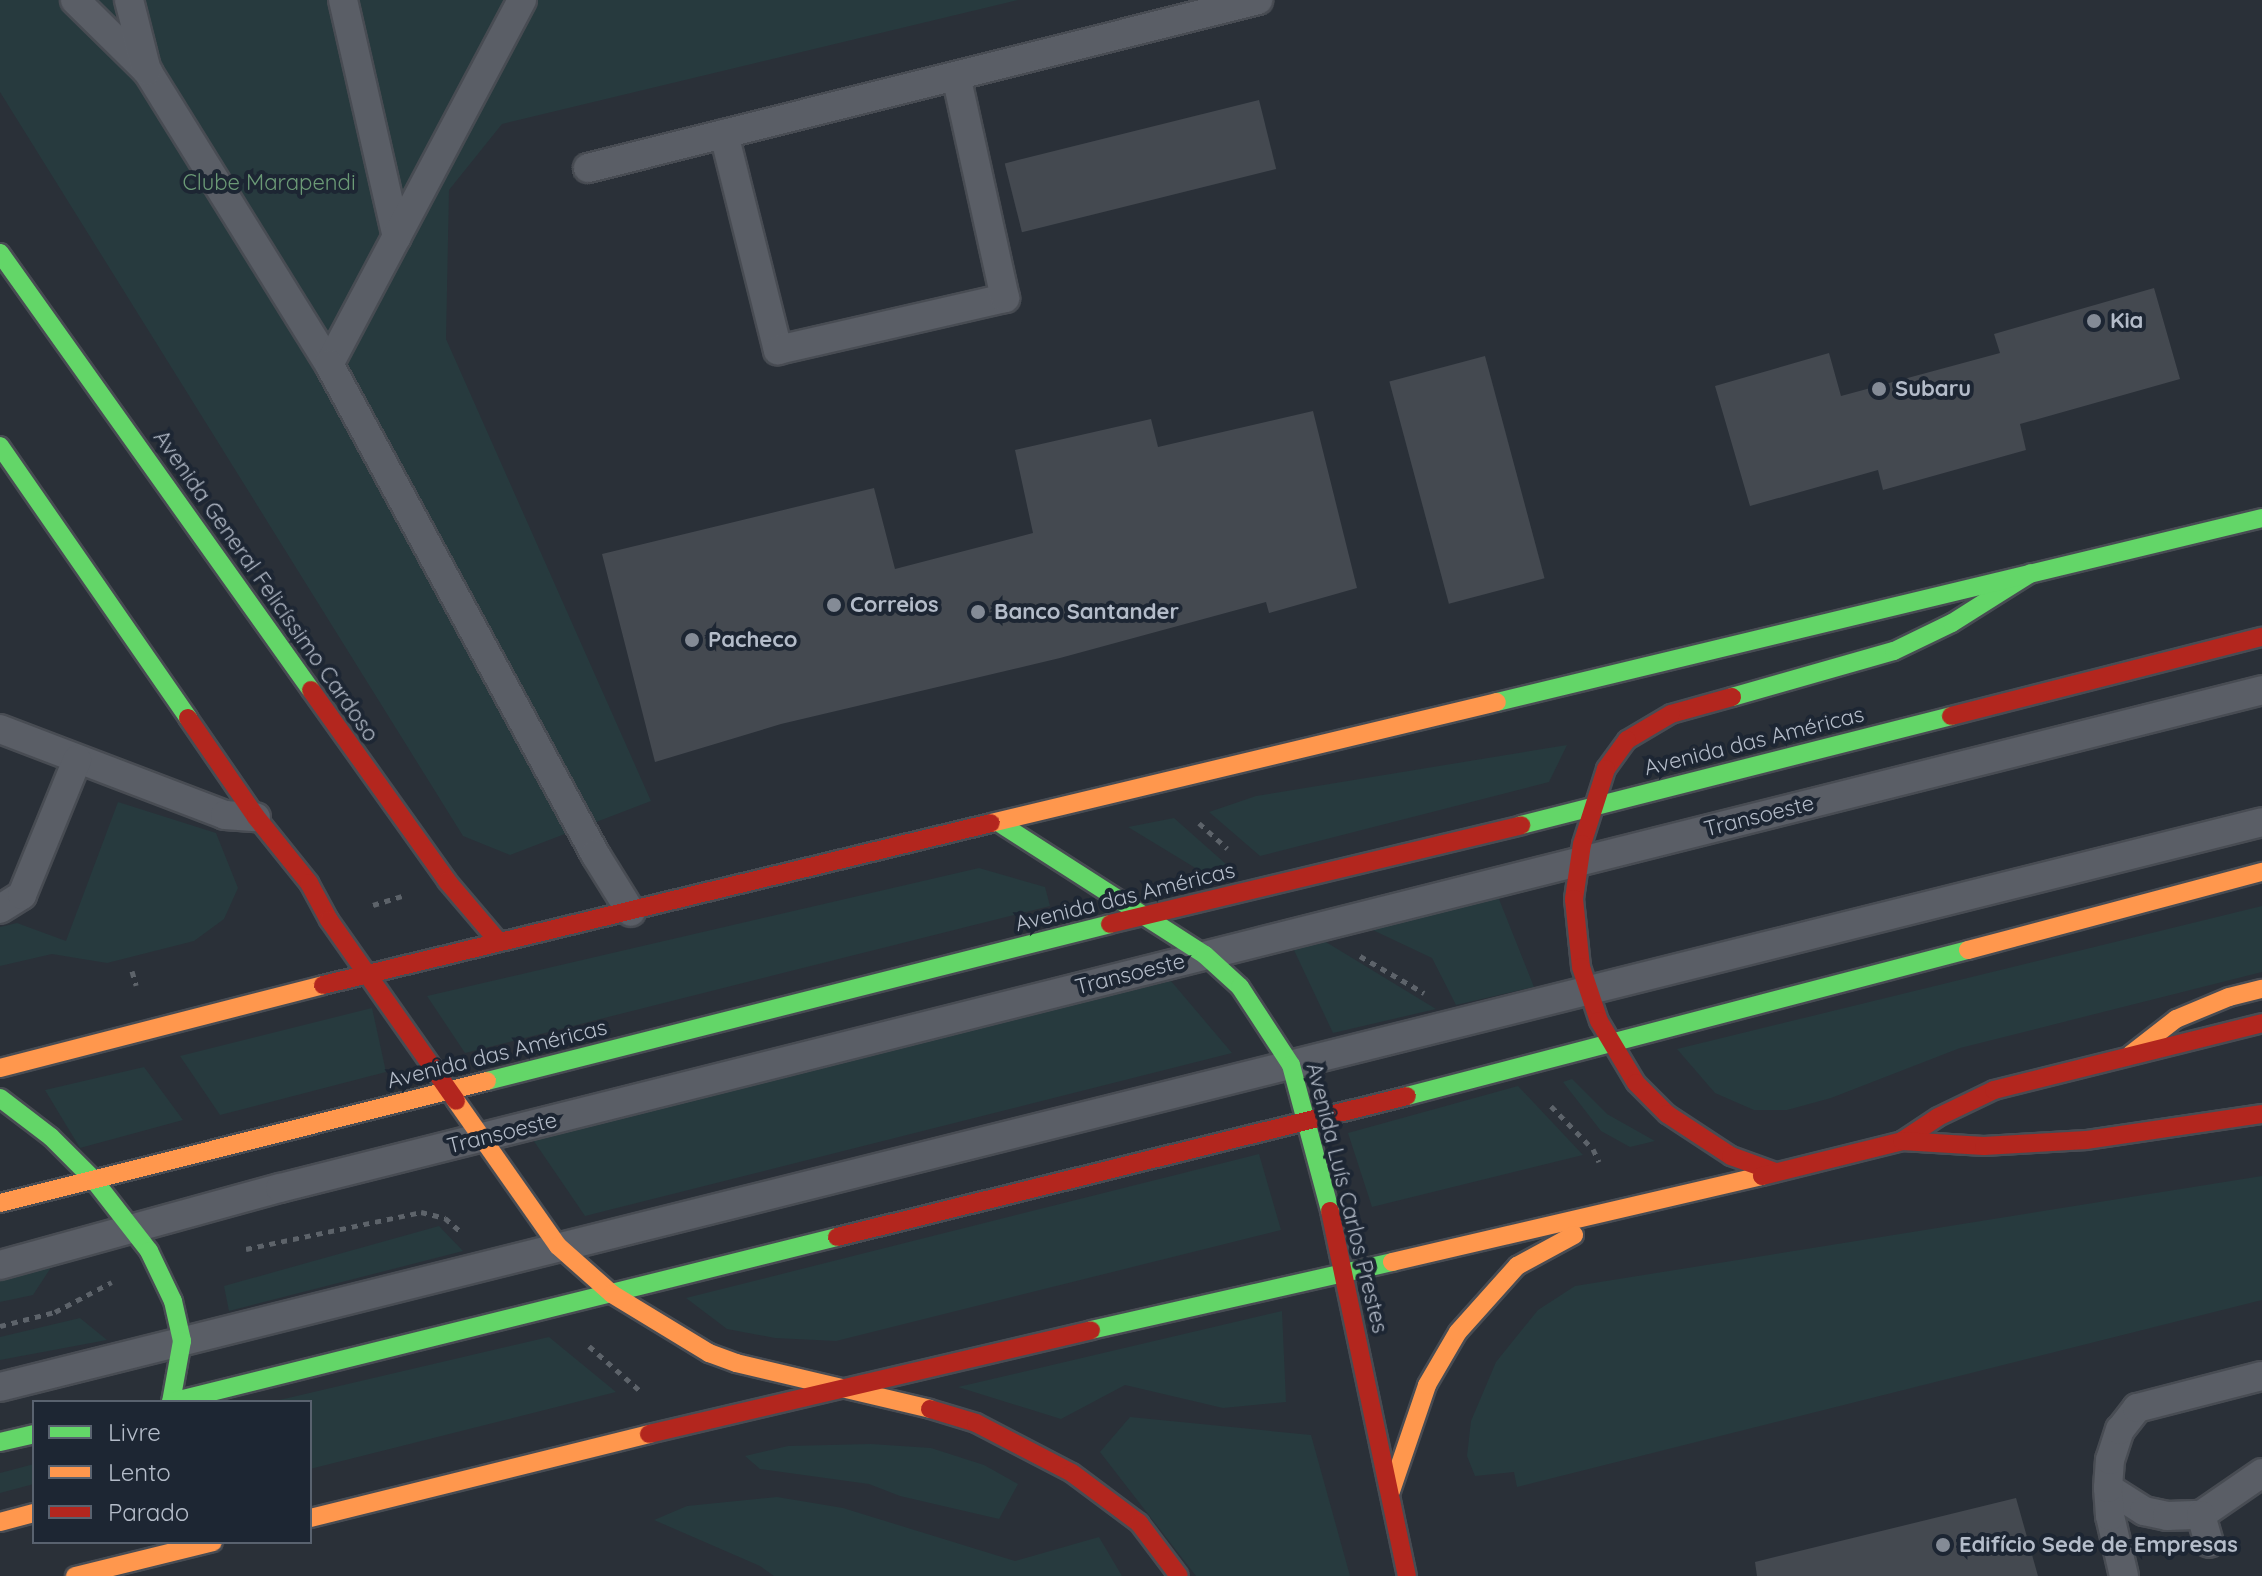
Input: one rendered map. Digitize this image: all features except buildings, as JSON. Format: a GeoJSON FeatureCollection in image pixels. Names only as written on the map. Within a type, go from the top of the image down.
{"type":"FeatureCollection","features":[{"type":"Feature","properties":{"kind":"main road","name":"Avenida General Felicíssimo Cardoso"},"geometry":{"type":"LineString","coordinates":[[0,253],[447,881],[499,942]]}},
{"type":"Feature","properties":{"kind":"main road"},"geometry":{"type":"LineString","coordinates":[[0,446],[256,817],[309,883],[329,920],[558,1246],[612,1294],[709,1353],[736,1363],[915,1405],[976,1423],[1072,1473],[1139,1523],[1179,1576]]}},
{"type":"Feature","properties":{"kind":"main road"},"geometry":{"type":"LineString","coordinates":[[0,1068],[369,973],[1001,824],[2262,518]]}},
{"type":"Feature","properties":{"kind":"main road"},"geometry":{"type":"LineString","coordinates":[[1775,1172],[1731,1156],[1667,1114],[1636,1083],[1612,1044],[1587,990],[1581,967],[1574,899],[1579,862],[1606,769],[1616,752],[1649,724],[1671,714],[1894,651],[1952,623],[2031,573]]}},
{"type":"Feature","properties":{"kind":"main road","name":"Avenida das Américas"},"geometry":{"type":"LineString","coordinates":[[0,1203],[1594,807],[2262,637]]}},
{"type":"Feature","properties":{"kind":"main road","name":"Avenida Luís Carlos Prestes"},"geometry":{"type":"LineString","coordinates":[[1001,824],[1205,955],[1260,1010],[1291,1065],[1344,1271],[1407,1576]]}},
{"type":"Feature","properties":{"kind":"main road"},"geometry":{"type":"LineString","coordinates":[[179,1400],[1307,1122],[2262,872]]}},
{"type":"Feature","properties":{"kind":"main road"},"geometry":{"type":"LineString","coordinates":[[2131,1054],[2176,1019],[2229,997],[2262,989]]}},
{"type":"Feature","properties":{"kind":"main road"},"geometry":{"type":"LineString","coordinates":[[1902,1141],[1938,1117],[1994,1090],[2262,1023]]}},
{"type":"Feature","properties":{"kind":"main road"},"geometry":{"type":"LineString","coordinates":[[0,1098],[51,1137],[93,1179],[134,1228],[173,1301],[182,1341],[180,1367],[172,1400]]}},
{"type":"Feature","properties":{"kind":"main road"},"geometry":{"type":"LineString","coordinates":[[312,1518],[836,1388],[1615,1212],[1902,1141],[1984,1146],[2086,1140],[2262,1114]]}},
{"type":"Feature","properties":{"kind":"main road"},"geometry":{"type":"LineString","coordinates":[[1389,1498],[1427,1385],[1458,1332],[1517,1266],[1615,1212]]}},
{"type":"Feature","properties":{"kind":"main road"},"geometry":{"type":"LineString","coordinates":[[0,1442],[32,1434]]}},
{"type":"Feature","properties":{"kind":"main road"},"geometry":{"type":"LineString","coordinates":[[0,1522],[32,1514]]}},
{"type":"Feature","properties":{"kind":"main road"},"geometry":{"type":"LineString","coordinates":[[75,1576],[126,1570],[207,1544]]}},
{"type":"Feature","properties":{"kind":"lane"},"geometry":{"type":"LineString","coordinates":[[75,0],[148,72],[329,364],[595,854],[631,912]]}},
{"type":"Feature","properties":{"kind":"lane"},"geometry":{"type":"LineString","coordinates":[[129,0],[148,72]]}},
{"type":"Feature","properties":{"kind":"lane"},"geometry":{"type":"LineString","coordinates":[[343,0],[397,237]]}},
{"type":"Feature","properties":{"kind":"lane"},"geometry":{"type":"LineString","coordinates":[[329,364],[522,0]]}},
{"type":"Feature","properties":{"kind":"lane"},"geometry":{"type":"LineString","coordinates":[[588,168],[1258,0]]}},
{"type":"Feature","properties":{"kind":"lane"},"geometry":{"type":"LineString","coordinates":[[724,134],[778,350],[1005,298],[956,76]]}},
{"type":"Feature","properties":{"kind":"lane","name":"Transoeste"},"geometry":{"type":"LineString","coordinates":[[0,1265],[483,1137],[2262,690]]}},
{"type":"Feature","properties":{"kind":"lane"},"geometry":{"type":"LineString","coordinates":[[0,729],[225,815],[256,817]]}},
{"type":"Feature","properties":{"kind":"lane"},"geometry":{"type":"LineString","coordinates":[[0,909],[22,895],[77,760]]}},
{"type":"Feature","properties":{"kind":"lane"},"geometry":{"type":"LineString","coordinates":[[0,1387],[2262,822]]}},
{"type":"Feature","properties":{"kind":"lane"},"geometry":{"type":"LineString","coordinates":[[2124,1576],[2110,1516],[2108,1488],[2110,1460],[2120,1430],[2137,1408],[2261,1375]]}},
{"type":"Feature","properties":{"kind":"lane"},"geometry":{"type":"LineString","coordinates":[[2108,1488],[2144,1511],[2167,1516],[2201,1515],[2262,1473]]}},
{"type":"Feature","properties":{"kind":"lane"},"geometry":{"type":"LineString","coordinates":[[2201,1515],[2209,1543]]}},
{"type":"Feature","properties":{"kind":"path"},"geometry":{"type":"LineString","coordinates":[[1192,816],[1232,853]]}},
{"type":"Feature","properties":{"kind":"path"},"geometry":{"type":"LineString","coordinates":[[329,920],[447,881]]}},
{"type":"Feature","properties":{"kind":"path"},"geometry":{"type":"LineString","coordinates":[[1353,952],[1435,1001]]}},
{"type":"Feature","properties":{"kind":"path"},"geometry":{"type":"LineString","coordinates":[[1546,1101],[1593,1149],[1599,1162]]}},
{"type":"Feature","properties":{"kind":"path"},"geometry":{"type":"LineString","coordinates":[[246,1249],[421,1212],[445,1218],[465,1236]]}},
{"type":"Feature","properties":{"kind":"path"},"geometry":{"type":"LineString","coordinates":[[0,1326],[55,1312],[113,1282]]}},
{"type":"Feature","properties":{"kind":"path"},"geometry":{"type":"LineString","coordinates":[[586,1344],[639,1391]]}},
{"type":"Feature","properties":{"kind":"green space","name":"Clube Marapendi"},"geometry":{"type":"Polygon","coordinates":[[[0,0],[1018,0],[502,124],[449,190],[446,339],[651,801],[510,855],[463,836],[0,92],[0,0]]]}},
{"type":"Feature","properties":{"kind":"green space"},"geometry":{"type":"Polygon","coordinates":[[[1567,745],[1549,782],[1260,856],[1209,812],[1256,796],[1567,745]]]}},
{"type":"Feature","properties":{"kind":"green space"},"geometry":{"type":"Polygon","coordinates":[[[118,802],[216,833],[238,888],[224,919],[194,941],[107,963],[52,954],[0,966],[0,927],[17,923],[66,941],[118,802]]]}},
{"type":"Feature","properties":{"kind":"green space"},"geometry":{"type":"Polygon","coordinates":[[[1174,818],[1227,865],[1202,872],[1128,827],[1174,818]]]}},
{"type":"Feature","properties":{"kind":"green space"},"geometry":{"type":"Polygon","coordinates":[[[979,868],[1045,887],[1050,906],[465,1053],[427,996],[979,868]]]}},
{"type":"Feature","properties":{"kind":"green space"},"geometry":{"type":"Polygon","coordinates":[[[1497,894],[1534,987],[1456,1005],[1432,958],[1360,924],[1497,894]]]}},
{"type":"Feature","properties":{"kind":"green space"},"geometry":{"type":"Polygon","coordinates":[[[2262,906],[2262,972],[1960,1048],[1831,1098],[1787,1110],[1754,1110],[1715,1093],[1677,1049],[2262,906]]]}},
{"type":"Feature","properties":{"kind":"green space"},"geometry":{"type":"Polygon","coordinates":[[[1321,939],[1436,1009],[1333,1033],[1293,948],[1321,939]]]}},
{"type":"Feature","properties":{"kind":"green space"},"geometry":{"type":"Polygon","coordinates":[[[1171,981],[1232,1053],[585,1216],[529,1134],[1171,981]]]}},
{"type":"Feature","properties":{"kind":"green space"},"geometry":{"type":"Polygon","coordinates":[[[372,1008],[386,1072],[220,1115],[180,1056],[372,1008]]]}},
{"type":"Feature","properties":{"kind":"green space"},"geometry":{"type":"Polygon","coordinates":[[[144,1067],[183,1120],[80,1148],[45,1090],[144,1067]]]}},
{"type":"Feature","properties":{"kind":"green space"},"geometry":{"type":"Polygon","coordinates":[[[1572,1079],[1607,1114],[1655,1141],[1630,1147],[1601,1131],[1563,1082],[1572,1079]]]}},
{"type":"Feature","properties":{"kind":"green space"},"geometry":{"type":"Polygon","coordinates":[[[1518,1086],[1583,1155],[1372,1207],[1348,1133],[1518,1086]]]}},
{"type":"Feature","properties":{"kind":"green space"},"geometry":{"type":"Polygon","coordinates":[[[1259,1154],[1281,1230],[836,1341],[775,1338],[727,1329],[686,1298],[1259,1154]]]}},
{"type":"Feature","properties":{"kind":"green space"},"geometry":{"type":"Polygon","coordinates":[[[2262,1176],[2262,1300],[1517,1487],[1514,1472],[1475,1476],[1467,1456],[1471,1421],[1496,1362],[1538,1310],[1575,1286],[2262,1176]]]}},
{"type":"Feature","properties":{"kind":"green space"},"geometry":{"type":"Polygon","coordinates":[[[439,1226],[463,1251],[229,1311],[224,1286],[439,1226]]]}},
{"type":"Feature","properties":{"kind":"green space"},"geometry":{"type":"Polygon","coordinates":[[[50,1260],[50,1269],[33,1295],[0,1302],[0,1277],[50,1260]]]}},
{"type":"Feature","properties":{"kind":"green space"},"geometry":{"type":"Polygon","coordinates":[[[1282,1311],[1286,1402],[1223,1408],[1125,1385],[1061,1419],[958,1387],[1282,1311]]]}},
{"type":"Feature","properties":{"kind":"green space"},"geometry":{"type":"Polygon","coordinates":[[[80,1318],[107,1340],[0,1360],[0,1337],[80,1318]]]}},
{"type":"Feature","properties":{"kind":"green space"},"geometry":{"type":"Polygon","coordinates":[[[549,1337],[616,1392],[312,1468],[312,1400],[280,1400],[549,1337]]]}},
{"type":"Feature","properties":{"kind":"green space"},"geometry":{"type":"Polygon","coordinates":[[[1130,1417],[1311,1435],[1350,1576],[1196,1576],[1100,1452],[1130,1417]]]}},
{"type":"Feature","properties":{"kind":"green space"},"geometry":{"type":"Polygon","coordinates":[[[871,1444],[931,1448],[984,1465],[1018,1484],[999,1519],[900,1496],[869,1484],[760,1469],[745,1456],[788,1446],[871,1444]]]}},
{"type":"Feature","properties":{"kind":"green space"},"geometry":{"type":"Polygon","coordinates":[[[32,1465],[32,1485],[0,1493],[0,1473],[32,1465]]]}},
{"type":"Feature","properties":{"kind":"green space"},"geometry":{"type":"Polygon","coordinates":[[[777,1497],[843,1508],[1015,1561],[1099,1537],[1122,1576],[774,1576],[760,1566],[654,1520],[687,1506],[777,1497]]]}},
{"type":"Feature","properties":{"kind":"traffic: fast"},"geometry":{"type":"LineString","coordinates":[[0,253],[311,690]]}},
{"type":"Feature","properties":{"kind":"traffic: fast"},"geometry":{"type":"LineString","coordinates":[[0,446],[188,718]]}},
{"type":"Feature","properties":{"kind":"traffic: fast"},"geometry":{"type":"LineString","coordinates":[[1497,702],[2262,518]]}},
{"type":"Feature","properties":{"kind":"traffic: fast"},"geometry":{"type":"LineString","coordinates":[[1732,697],[1894,651],[1952,623],[2031,573]]}},
{"type":"Feature","properties":{"kind":"traffic: fast"},"geometry":{"type":"LineString","coordinates":[[1521,825],[1951,716]]}},
{"type":"Feature","properties":{"kind":"traffic: fast"},"geometry":{"type":"LineString","coordinates":[[1001,824],[1205,955],[1240,987],[1291,1065],[1330,1211]]}},
{"type":"Feature","properties":{"kind":"traffic: fast"},"geometry":{"type":"LineString","coordinates":[[487,1081],[1110,924]]}},
{"type":"Feature","properties":{"kind":"traffic: fast"},"geometry":{"type":"LineString","coordinates":[[1407,1096],[1968,950]]}},
{"type":"Feature","properties":{"kind":"traffic: fast"},"geometry":{"type":"LineString","coordinates":[[0,1098],[51,1137],[93,1179],[149,1251],[173,1301],[182,1341],[171,1400]]}},
{"type":"Feature","properties":{"kind":"traffic: fast"},"geometry":{"type":"LineString","coordinates":[[179,1400],[837,1237]]}},
{"type":"Feature","properties":{"kind":"traffic: fast"},"geometry":{"type":"LineString","coordinates":[[1091,1330],[1392,1262]]}},
{"type":"Feature","properties":{"kind":"traffic: fast"},"geometry":{"type":"LineString","coordinates":[[0,1442],[32,1434]]}},
{"type":"Feature","properties":{"kind":"traffic: slow"},"geometry":{"type":"LineString","coordinates":[[991,823],[1497,702]]}},
{"type":"Feature","properties":{"kind":"traffic: slow"},"geometry":{"type":"LineString","coordinates":[[1968,950],[2262,872]]}},
{"type":"Feature","properties":{"kind":"traffic: slow"},"geometry":{"type":"LineString","coordinates":[[0,1068],[323,985]]}},
{"type":"Feature","properties":{"kind":"traffic: slow"},"geometry":{"type":"LineString","coordinates":[[2131,1054],[2176,1019],[2229,997],[2262,989]]}},
{"type":"Feature","properties":{"kind":"traffic: slow"},"geometry":{"type":"LineString","coordinates":[[0,1203],[487,1081]]}},
{"type":"Feature","properties":{"kind":"traffic: slow"},"geometry":{"type":"LineString","coordinates":[[456,1101],[558,1246],[612,1294],[709,1353],[736,1363],[930,1409]]}},
{"type":"Feature","properties":{"kind":"traffic: slow"},"geometry":{"type":"LineString","coordinates":[[1392,1262],[1762,1176]]}},
{"type":"Feature","properties":{"kind":"traffic: slow"},"geometry":{"type":"LineString","coordinates":[[1391,1491],[1427,1385],[1458,1332],[1517,1266],[1574,1235]]}},
{"type":"Feature","properties":{"kind":"traffic: slow"},"geometry":{"type":"LineString","coordinates":[[312,1518],[649,1434]]}},
{"type":"Feature","properties":{"kind":"traffic: slow"},"geometry":{"type":"LineString","coordinates":[[0,1522],[32,1514]]}},
{"type":"Feature","properties":{"kind":"traffic: slow"},"geometry":{"type":"LineString","coordinates":[[75,1576],[205,1544]]}},
{"type":"Feature","properties":{"kind":"traffic: jam"},"geometry":{"type":"LineString","coordinates":[[1951,716],[2262,637]]}},
{"type":"Feature","properties":{"kind":"traffic: jam"},"geometry":{"type":"LineString","coordinates":[[311,690],[447,881],[499,942]]}},
{"type":"Feature","properties":{"kind":"traffic: jam"},"geometry":{"type":"LineString","coordinates":[[1732,697],[1671,714],[1627,740],[1606,769],[1582,844],[1574,899],[1581,967],[1599,1021],[1636,1083],[1667,1114],[1731,1156],[1775,1172]]}},
{"type":"Feature","properties":{"kind":"traffic: jam"},"geometry":{"type":"LineString","coordinates":[[188,718],[256,817],[309,883],[329,920],[456,1101]]}},
{"type":"Feature","properties":{"kind":"traffic: jam"},"geometry":{"type":"LineString","coordinates":[[323,985],[991,823]]}},
{"type":"Feature","properties":{"kind":"traffic: jam"},"geometry":{"type":"LineString","coordinates":[[1110,924],[1521,825]]}},
{"type":"Feature","properties":{"kind":"traffic: jam"},"geometry":{"type":"LineString","coordinates":[[1902,1141],[1938,1117],[1994,1090],[2262,1023]]}},
{"type":"Feature","properties":{"kind":"traffic: jam"},"geometry":{"type":"LineString","coordinates":[[837,1237],[1407,1096]]}},
{"type":"Feature","properties":{"kind":"traffic: jam"},"geometry":{"type":"LineString","coordinates":[[1762,1176],[1902,1141],[1984,1146],[2086,1140],[2262,1114]]}},
{"type":"Feature","properties":{"kind":"traffic: jam"},"geometry":{"type":"LineString","coordinates":[[1330,1211],[1407,1576]]}},
{"type":"Feature","properties":{"kind":"traffic: jam"},"geometry":{"type":"LineString","coordinates":[[649,1434],[1091,1330]]}},
{"type":"Feature","properties":{"kind":"traffic: jam"},"geometry":{"type":"LineString","coordinates":[[930,1409],[976,1423],[1072,1473],[1139,1523],[1179,1576]]}},
{"type":"Feature","properties":{"kind":"place","name":"Kia"},"geometry":{"type":"Point","coordinates":[2094,321]}},
{"type":"Feature","properties":{"kind":"place","name":"Subaru"},"geometry":{"type":"Point","coordinates":[1879,389]}},
{"type":"Feature","properties":{"kind":"place","name":"Correios"},"geometry":{"type":"Point","coordinates":[834,605]}},
{"type":"Feature","properties":{"kind":"place","name":"Banco Santander"},"geometry":{"type":"Point","coordinates":[978,612]}},
{"type":"Feature","properties":{"kind":"place","name":"Pacheco"},"geometry":{"type":"Point","coordinates":[692,640]}},
{"type":"Feature","properties":{"kind":"place","name":"Edifício Sede de Empresas"},"geometry":{"type":"Point","coordinates":[1943,1545]}}]}
